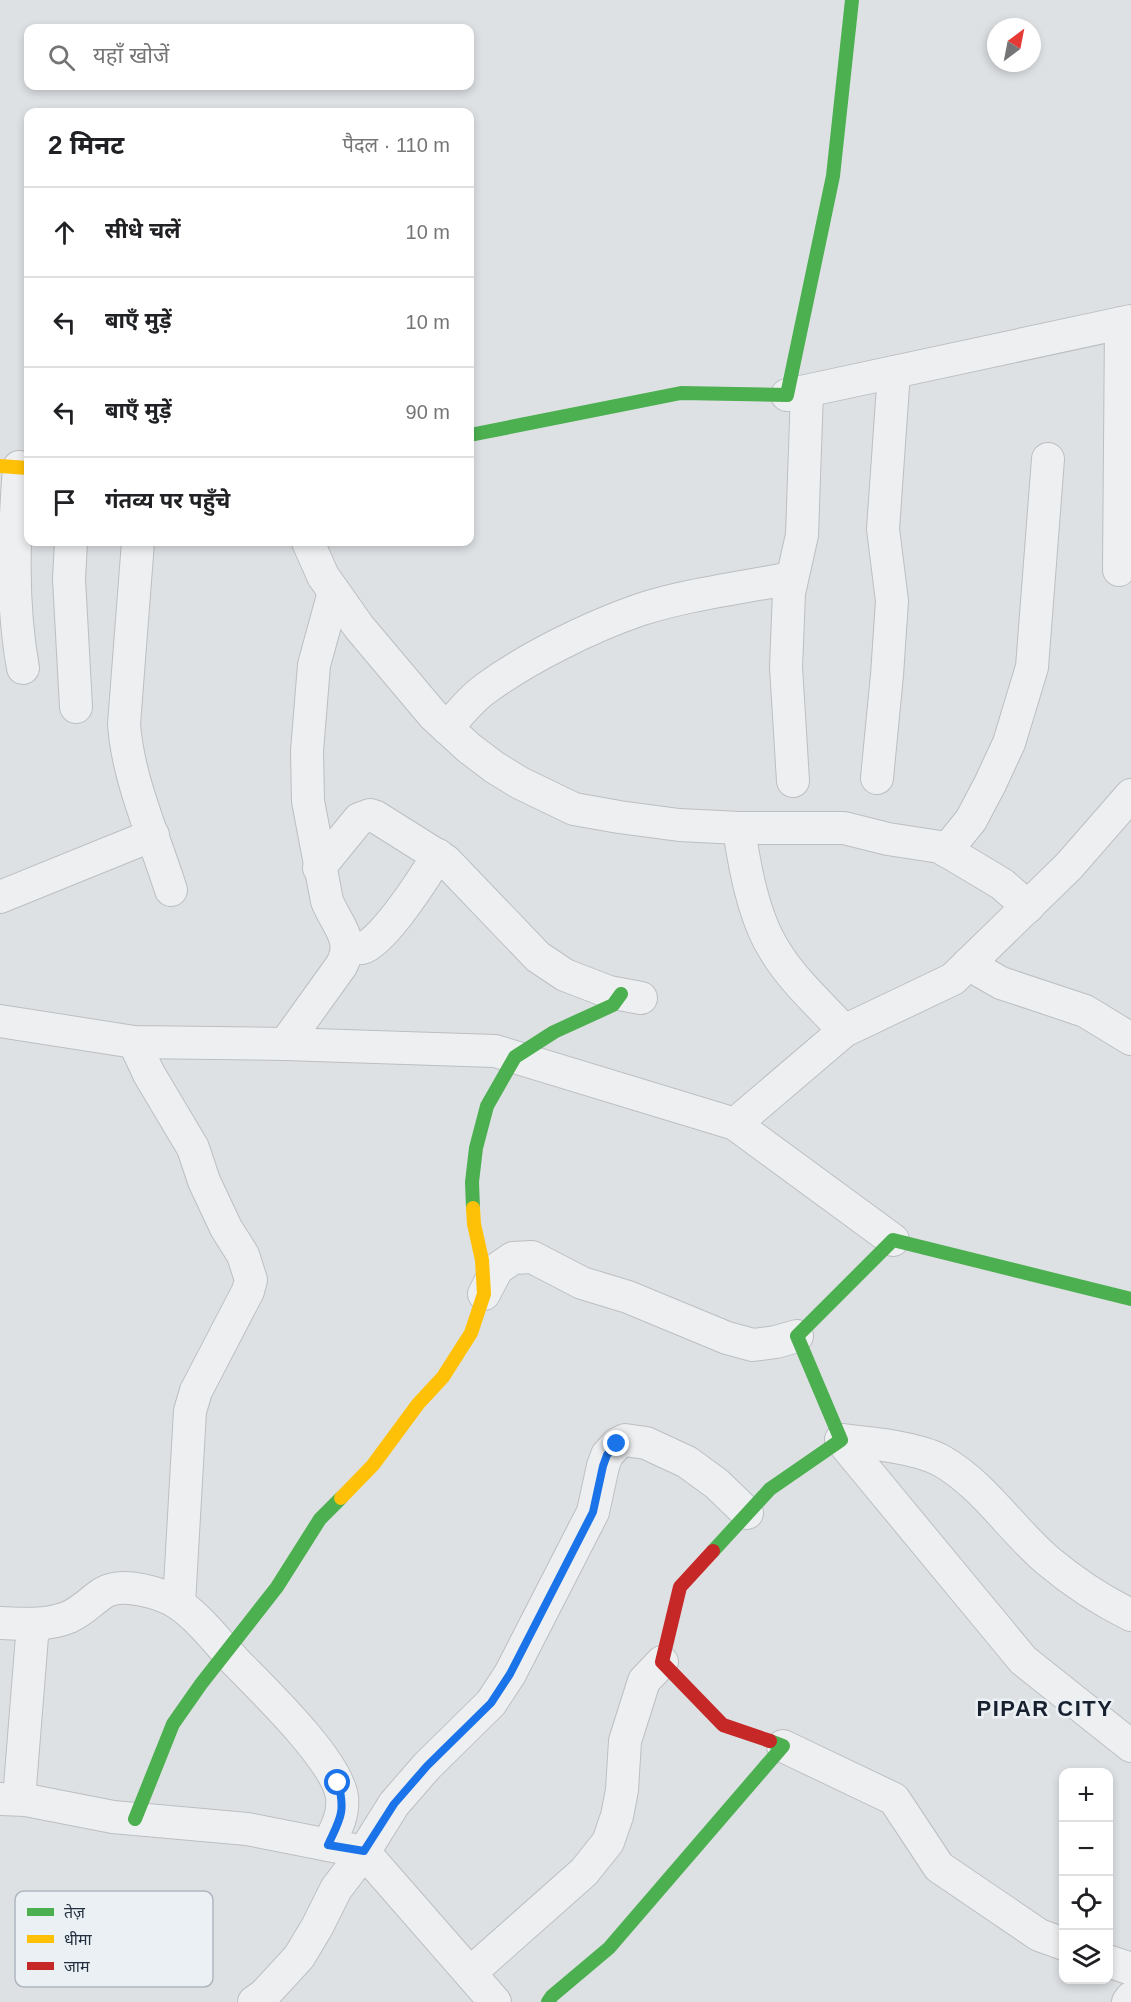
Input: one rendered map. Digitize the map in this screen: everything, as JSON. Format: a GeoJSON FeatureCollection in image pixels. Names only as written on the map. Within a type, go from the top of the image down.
{"type":"FeatureCollection","features":[{"type":"Feature","properties":{"kind":"street"},"geometry":{"type":"LineString","coordinates":[[793,781],[786,667],[789,593],[802,535],[797,393],[833,176],[852,0]]}},
{"type":"Feature","properties":{"kind":"street"},"geometry":{"type":"LineString","coordinates":[[474,434],[681,393],[797,393],[1126,322],[1119,570]]}},
{"type":"Feature","properties":{"kind":"street"},"geometry":{"type":"LineString","coordinates":[[877,778],[888,675],[892,601],[884,529],[894,372]]}},
{"type":"Feature","properties":{"kind":"street"},"geometry":{"type":"LineString","coordinates":[[946,851],[970,820],[990,784],[1009,743],[1032,668],[1048,459]]}},
{"type":"Feature","properties":{"kind":"street"},"geometry":{"type":"LineString","coordinates":[[16,467],[14,578],[17,638],[22,668]]}},
{"type":"Feature","properties":{"kind":"street"},"geometry":{"type":"LineString","coordinates":[[71,546],[69,579],[76,707]]}},
{"type":"Feature","properties":{"kind":"street"},"geometry":{"type":"LineString","coordinates":[[138,546],[124,724],[125,739],[139,792],[171,890]]}},
{"type":"Feature","properties":{"kind":"street"},"geometry":{"type":"LineString","coordinates":[[310,546],[323,576],[359,627],[434,716],[494,767],[520,783],[574,809],[679,825],[739,828],[844,828],[888,839],[940,847],[1002,884],[1028,907]]}},
{"type":"Feature","properties":{"kind":"street"},"geometry":{"type":"LineString","coordinates":[[447,728],[484,689],[551,649],[588,632],[639,610],[688,597],[791,578]]}},
{"type":"Feature","properties":{"kind":"street"},"geometry":{"type":"LineString","coordinates":[[285,1044],[341,966],[348,947],[327,901],[308,801],[309,713],[314,665],[334,592]]}},
{"type":"Feature","properties":{"kind":"street"},"geometry":{"type":"LineString","coordinates":[[735,1124],[844,1031],[953,979],[1069,866],[1131,795]]}},
{"type":"Feature","properties":{"kind":"street"},"geometry":{"type":"LineString","coordinates":[[319,868],[359,819],[370,815],[438,855],[485,900],[538,957],[565,975],[609,992],[631,996]]}},
{"type":"Feature","properties":{"kind":"street"},"geometry":{"type":"LineString","coordinates":[[739,828],[743,860],[762,925],[774,950],[844,1031]]}},
{"type":"Feature","properties":{"kind":"street"},"geometry":{"type":"LineString","coordinates":[[0,897],[153,835]]}},
{"type":"Feature","properties":{"kind":"street"},"geometry":{"type":"LineString","coordinates":[[348,947],[363,948],[376,938],[412,896],[438,855]]}},
{"type":"Feature","properties":{"kind":"street"},"geometry":{"type":"LineString","coordinates":[[968,964],[1001,983],[1085,1011],[1131,1039]]}},
{"type":"Feature","properties":{"kind":"street"},"geometry":{"type":"LineString","coordinates":[[484,1294],[482,1260],[474,1224],[472,1182],[476,1148],[487,1106],[515,1057],[554,1032],[631,996]]}},
{"type":"Feature","properties":{"kind":"street"},"geometry":{"type":"LineString","coordinates":[[0,1021],[134,1042],[495,1051],[735,1124],[892,1240],[1131,1299]]}},
{"type":"Feature","properties":{"kind":"street"},"geometry":{"type":"LineString","coordinates":[[134,1042],[149,1074],[193,1148],[204,1181],[226,1228],[243,1255],[251,1280],[248,1292],[196,1391],[190,1410],[179,1604]]}},
{"type":"Feature","properties":{"kind":"street"},"geometry":{"type":"LineString","coordinates":[[135,1819],[173,1724],[276,1587],[320,1519],[373,1465],[418,1404],[443,1377],[471,1333],[484,1294],[497,1269],[513,1258],[532,1257],[582,1283],[628,1297],[728,1338],[753,1345],[797,1336],[892,1240]]}},
{"type":"Feature","properties":{"kind":"street"},"geometry":{"type":"LineString","coordinates":[[797,1336],[841,1440],[1023,1660],[1131,1746]]}},
{"type":"Feature","properties":{"kind":"street"},"geometry":{"type":"LineString","coordinates":[[254,2002],[264,1995],[298,1957],[317,1927],[336,1889],[394,1804],[427,1766],[491,1703],[510,1674],[593,1512],[603,1466],[607,1455],[617,1444],[625,1440],[646,1443],[687,1462],[717,1484],[747,1513]]}},
{"type":"Feature","properties":{"kind":"street"},"geometry":{"type":"LineString","coordinates":[[470,1972],[584,1872],[608,1842],[617,1816],[622,1790],[625,1741],[644,1681],[662,1662],[680,1587],[770,1489],[841,1440],[894,1446],[947,1464],[965,1476],[1047,1559],[1131,1616]]}},
{"type":"Feature","properties":{"kind":"street"},"geometry":{"type":"LineString","coordinates":[[0,1623],[44,1624],[69,1617],[89,1606],[104,1592],[117,1589],[129,1588],[159,1594],[179,1604],[297,1726],[328,1766],[338,1783],[342,1797],[342,1816],[328,1845]]}},
{"type":"Feature","properties":{"kind":"street"},"geometry":{"type":"LineString","coordinates":[[33,1624],[9,1799],[113,1817],[247,1829],[364,1851],[495,2002]]}},
{"type":"Feature","properties":{"kind":"street"},"geometry":{"type":"LineString","coordinates":[[662,1662],[723,1725],[783,1746],[894,1799],[939,1867],[1039,1935],[1059,1942]]}},
{"type":"Feature","properties":{"kind":"street"},"geometry":{"type":"LineString","coordinates":[[548,2002],[552,1996],[609,1948],[783,1746]]}},
{"type":"Feature","properties":{"kind":"street"},"geometry":{"type":"LineString","coordinates":[[1113,1963],[1131,1969]]}},
{"type":"Feature","properties":{"kind":"street"},"geometry":{"type":"LineString","coordinates":[[1128,2002],[1131,1998]]}},
{"type":"Feature","properties":{"kind":"traffic: fast"},"geometry":{"type":"LineString","coordinates":[[474,434],[681,393],[787,395],[833,176],[852,0]]}},
{"type":"Feature","properties":{"kind":"traffic: fast"},"geometry":{"type":"LineString","coordinates":[[473,1208],[472,1182],[476,1148],[487,1106],[515,1057],[554,1032],[613,1005],[621,994]]}},
{"type":"Feature","properties":{"kind":"traffic: fast"},"geometry":{"type":"LineString","coordinates":[[713,1551],[770,1489],[841,1440],[797,1336],[893,1240],[1131,1299]]}},
{"type":"Feature","properties":{"kind":"traffic: fast"},"geometry":{"type":"LineString","coordinates":[[135,1819],[173,1724],[201,1684],[277,1587],[320,1519],[341,1498]]}},
{"type":"Feature","properties":{"kind":"traffic: fast"},"geometry":{"type":"LineString","coordinates":[[548,2002],[552,1996],[609,1948],[783,1746],[770,1741]]}},
{"type":"Feature","properties":{"kind":"traffic: slow"},"geometry":{"type":"LineString","coordinates":[[0,466],[24,468]]}},
{"type":"Feature","properties":{"kind":"traffic: slow"},"geometry":{"type":"LineString","coordinates":[[341,1498],[373,1465],[418,1404],[443,1377],[471,1333],[484,1294],[482,1260],[473,1208]]}},
{"type":"Feature","properties":{"kind":"traffic: jam"},"geometry":{"type":"LineString","coordinates":[[713,1551],[680,1587],[662,1662],[723,1725],[770,1741]]}},
{"type":"Feature","properties":{"kind":"district","name":"PIPAR CITY"},"geometry":{"type":"Point","coordinates":[1045,1708]}},
{"type":"Feature","properties":{"kind":"route"},"geometry":{"type":"LineString","coordinates":[[338,1783],[342,1797],[342,1816],[328,1845],[364,1851],[394,1804],[427,1766],[491,1703],[510,1674],[593,1512],[603,1466],[607,1455],[617,1444]]}}]}
